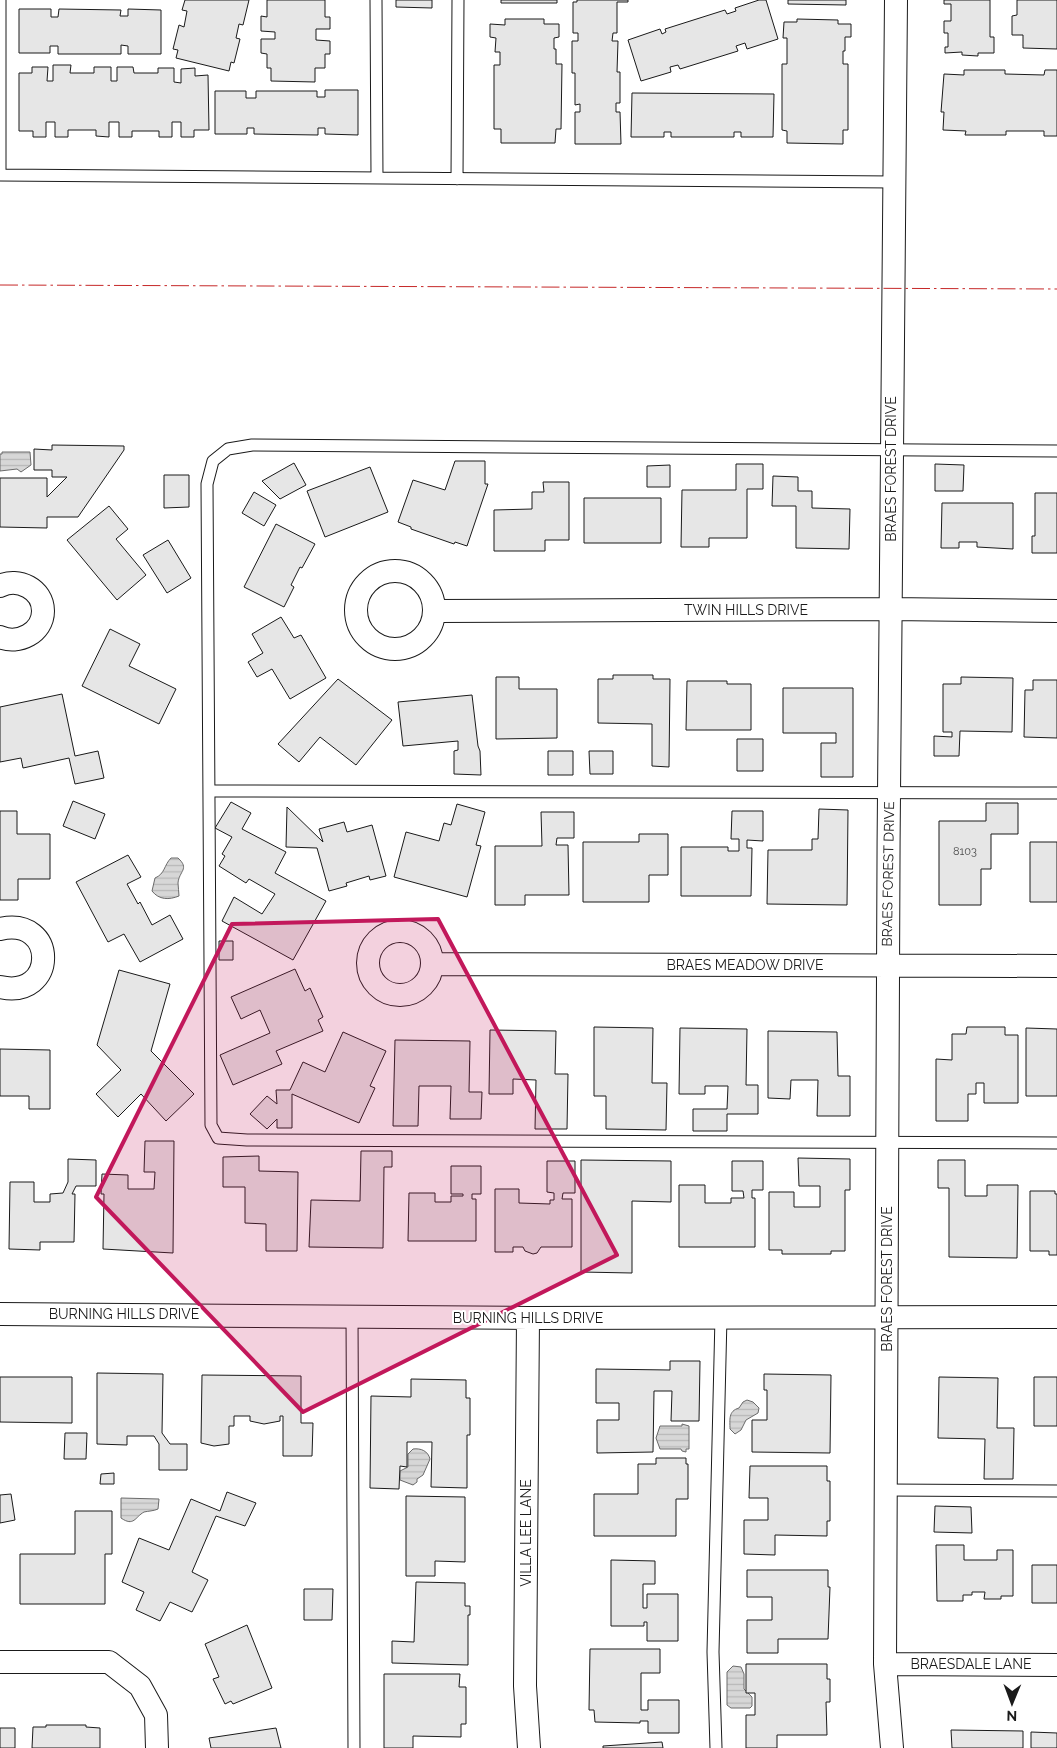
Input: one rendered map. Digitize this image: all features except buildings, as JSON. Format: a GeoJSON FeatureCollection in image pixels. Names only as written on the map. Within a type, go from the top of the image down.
{"type":"FeatureCollection","features":[{"type":"Feature","properties":{"kind":"street","name":"BRAES FOREST DRIVE"},"geometry":{"type":"LineString","coordinates":[[892,1748],[885,1664],[887,965],[896,0]]}},
{"type":"Feature","properties":{"kind":"street"},"geometry":{"type":"LineString","coordinates":[[0,586],[13,582],[25,584],[34,591],[40,600],[43,611],[40,622],[34,632],[25,638],[13,640],[0,637]]}},
{"type":"Feature","properties":{"kind":"street","name":"TWIN HILLS DRIVE"},"geometry":{"type":"LineString","coordinates":[[435,611],[890,609],[1057,611]]}},
{"type":"Feature","properties":{"kind":"street"},"geometry":{"type":"LineString","coordinates":[[0,929],[12,926],[30,932],[42,946],[44,958],[41,970],[30,984],[12,989],[0,987]]}},
{"type":"Feature","properties":{"kind":"street","name":"BRAES MEADOW DRIVE"},"geometry":{"type":"LineString","coordinates":[[432,964],[1057,966]]}},
{"type":"Feature","properties":{"kind":"street","name":"BURNING HILLS DRIVE"},"geometry":{"type":"LineString","coordinates":[[0,1314],[528,1318],[1057,1317]]}},
{"type":"Feature","properties":{"kind":"street","name":"VILLA LEE LANE"},"geometry":{"type":"LineString","coordinates":[[528,1318],[525,1686],[529,1748]]}},
{"type":"Feature","properties":{"kind":"street"},"geometry":{"type":"LineString","coordinates":[[0,1662],[109,1662],[140,1686],[156,1715],[157,1748]]}},
{"type":"Feature","properties":{"kind":"street","name":"BRAESDALE LANE"},"geometry":{"type":"LineString","coordinates":[[885,1664],[1057,1665]]}},
{"type":"Feature","properties":{"kind":"lane"},"geometry":{"type":"LineString","coordinates":[[0,0],[0,176],[377,177],[893,182]]}},
{"type":"Feature","properties":{"kind":"lane"},"geometry":{"type":"LineString","coordinates":[[376,0],[377,177]]}},
{"type":"Feature","properties":{"kind":"lane"},"geometry":{"type":"LineString","coordinates":[[457,179],[458,0]]}},
{"type":"Feature","properties":{"kind":"lane"},"geometry":{"type":"LineString","coordinates":[[1057,451],[262,445],[228,449],[213,461],[207,484],[210,1125],[218,1138],[267,1140],[1057,1143]]}},
{"type":"Feature","properties":{"kind":"lane"},"geometry":{"type":"LineString","coordinates":[[208,791],[1057,793]]}},
{"type":"Feature","properties":{"kind":"lane"},"geometry":{"type":"LineString","coordinates":[[352,1316],[354,1748]]}},
{"type":"Feature","properties":{"kind":"lane"},"geometry":{"type":"LineString","coordinates":[[716,1748],[713,1652],[721,1317]]}},
{"type":"Feature","properties":{"kind":"lane"},"geometry":{"type":"LineString","coordinates":[[886,1490],[1057,1491]]}},
{"type":"Feature","properties":{"kind":"highlighted area"},"geometry":{"type":"Polygon","coordinates":[[[438,919],[617,1255],[303,1412],[96,1197],[232,924],[438,919]]]}},
{"type":"Feature","properties":{"kind":"shaded area"},"geometry":{"type":"Polygon","coordinates":[[[2,452],[30,452],[31,465],[21,472],[17,469],[0,471],[0,454],[2,452]]]}},
{"type":"Feature","properties":{"kind":"shaded area"},"geometry":{"type":"Polygon","coordinates":[[[171,858],[178,858],[184,868],[178,883],[179,896],[164,898],[152,891],[155,878],[163,872],[171,858]]]}},
{"type":"Feature","properties":{"kind":"shaded area"},"geometry":{"type":"Polygon","coordinates":[[[747,1400],[753,1402],[759,1408],[758,1413],[746,1420],[741,1430],[735,1434],[730,1429],[730,1416],[735,1409],[739,1408],[747,1400]]]}},
{"type":"Feature","properties":{"kind":"shaded area"},"geometry":{"type":"Polygon","coordinates":[[[682,1424],[689,1426],[689,1449],[686,1449],[686,1452],[681,1449],[660,1449],[656,1438],[660,1426],[682,1426],[682,1424]]]}},
{"type":"Feature","properties":{"kind":"shaded area"},"geometry":{"type":"Polygon","coordinates":[[[413,1449],[424,1451],[430,1459],[423,1475],[413,1485],[400,1480],[400,1471],[408,1467],[408,1454],[413,1449]]]}},
{"type":"Feature","properties":{"kind":"shaded area"},"geometry":{"type":"Polygon","coordinates":[[[121,1498],[159,1499],[158,1509],[144,1512],[132,1521],[125,1521],[121,1518],[121,1498]]]}},
{"type":"Feature","properties":{"kind":"shaded area"},"geometry":{"type":"Polygon","coordinates":[[[733,1666],[741,1667],[744,1674],[744,1689],[752,1697],[752,1706],[750,1708],[731,1708],[727,1705],[727,1672],[733,1666]]]}},
{"type":"Feature","properties":{"kind":"power"},"geometry":{"type":"LineString","coordinates":[[0,285],[1057,289]]}}]}
